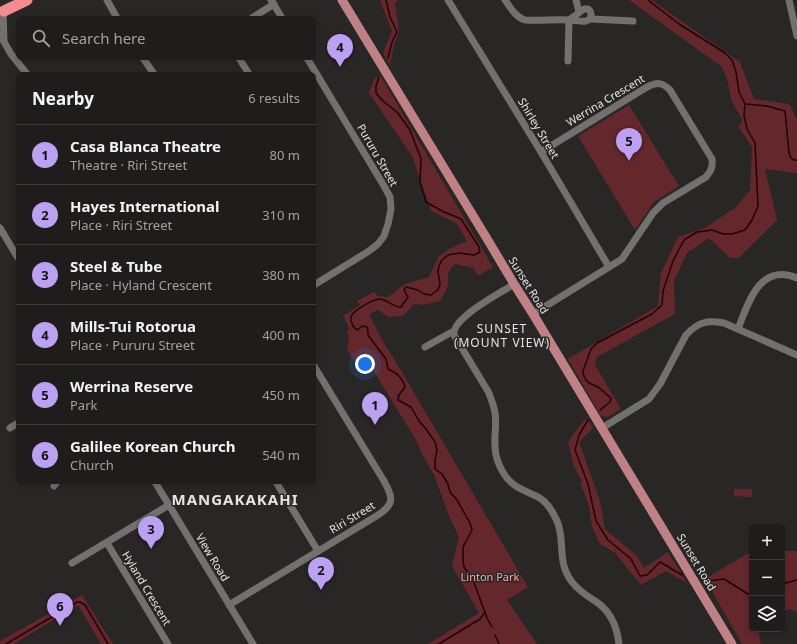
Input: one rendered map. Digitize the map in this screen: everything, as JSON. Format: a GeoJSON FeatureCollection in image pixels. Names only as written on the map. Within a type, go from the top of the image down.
{"type":"FeatureCollection","features":[{"type":"Feature","properties":{"kind":"highway"},"geometry":{"type":"LineString","coordinates":[[3,9],[27,0]]}},
{"type":"Feature","properties":{"kind":"main road","name":"Sunset Road"},"geometry":{"type":"LineString","coordinates":[[342,0],[732,644]]}},
{"type":"Feature","properties":{"kind":"street"},"geometry":{"type":"LineString","coordinates":[[107,0],[116,16]]}},
{"type":"Feature","properties":{"kind":"street","name":"Shirley Street"},"geometry":{"type":"LineString","coordinates":[[448,0],[609,267]]}},
{"type":"Feature","properties":{"kind":"street"},"geometry":{"type":"LineString","coordinates":[[505,0],[515,14],[522,19],[586,21],[590,19],[633,20]]}},
{"type":"Feature","properties":{"kind":"street"},"geometry":{"type":"LineString","coordinates":[[576,0],[579,12]]}},
{"type":"Feature","properties":{"kind":"street"},"geometry":{"type":"LineString","coordinates":[[789,0],[797,36]]}},
{"type":"Feature","properties":{"kind":"street"},"geometry":{"type":"LineString","coordinates":[[255,16],[273,2],[281,16]]}},
{"type":"Feature","properties":{"kind":"street"},"geometry":{"type":"LineString","coordinates":[[568,61],[569,20],[584,8],[590,11],[592,16],[590,19]]}},
{"type":"Feature","properties":{"kind":"street"},"geometry":{"type":"LineString","coordinates":[[3,9],[4,43]]}},
{"type":"Feature","properties":{"kind":"street"},"geometry":{"type":"LineString","coordinates":[[0,35],[4,43],[25,72]]}},
{"type":"Feature","properties":{"kind":"street"},"geometry":{"type":"LineString","coordinates":[[144,60],[153,72]]}},
{"type":"Feature","properties":{"kind":"street"},"geometry":{"type":"LineString","coordinates":[[240,60],[248,72]]}},
{"type":"Feature","properties":{"kind":"street","name":"Pururu Street"},"geometry":{"type":"LineString","coordinates":[[307,60],[315,72]]}},
{"type":"Feature","properties":{"kind":"street","name":"Pururu Street"},"geometry":{"type":"LineString","coordinates":[[316,74],[384,186],[390,197],[390,209],[388,224],[384,236],[378,244],[316,284]]}},
{"type":"Feature","properties":{"kind":"street","name":"Werrina Crescent"},"geometry":{"type":"LineString","coordinates":[[533,314],[609,267],[624,256],[653,213],[663,203],[706,177],[713,165],[712,159],[670,90],[666,85],[660,83],[647,87],[541,152]]}},
{"type":"Feature","properties":{"kind":"street"},"geometry":{"type":"LineString","coordinates":[[0,228],[16,255]]}},
{"type":"Feature","properties":{"kind":"street"},"geometry":{"type":"LineString","coordinates":[[738,328],[750,298],[761,283],[776,275],[784,274],[797,278]]}},
{"type":"Feature","properties":{"kind":"street"},"geometry":{"type":"LineString","coordinates":[[514,284],[469,313],[456,327],[454,332],[455,337],[489,392],[493,403],[496,425],[495,445],[501,469],[506,477],[516,487],[540,498],[550,509],[560,529],[563,564],[568,577],[578,589],[603,606],[611,616],[616,628],[619,644]]}},
{"type":"Feature","properties":{"kind":"street"},"geometry":{"type":"LineString","coordinates":[[602,428],[649,399],[660,384],[686,335],[691,329],[699,324],[708,322],[724,323],[797,355]]}},
{"type":"Feature","properties":{"kind":"street"},"geometry":{"type":"LineString","coordinates":[[425,347],[454,332]]}},
{"type":"Feature","properties":{"kind":"street","name":"Riri Street"},"geometry":{"type":"LineString","coordinates":[[229,605],[383,512],[391,502],[391,494],[384,481],[316,369]]}},
{"type":"Feature","properties":{"kind":"street"},"geometry":{"type":"LineString","coordinates":[[10,428],[16,424]]}},
{"type":"Feature","properties":{"kind":"street","name":"View Road"},"geometry":{"type":"LineString","coordinates":[[156,484],[253,644]]}},
{"type":"Feature","properties":{"kind":"street"},"geometry":{"type":"LineString","coordinates":[[277,484],[318,550]]}},
{"type":"Feature","properties":{"kind":"street"},"geometry":{"type":"LineString","coordinates":[[72,563],[169,505]]}},
{"type":"Feature","properties":{"kind":"street","name":"Hyland Crescent"},"geometry":{"type":"LineString","coordinates":[[107,543],[168,644]]}},
{"type":"Feature","properties":{"kind":"green space"},"geometry":{"type":"Polygon","coordinates":[[[380,0],[398,0],[395,3],[399,32],[394,45],[390,65],[383,53],[392,31],[380,0]]]}},
{"type":"Feature","properties":{"kind":"green space"},"geometry":{"type":"Polygon","coordinates":[[[629,0],[652,0],[740,62],[754,99],[789,104],[797,120],[797,173],[765,169],[777,220],[739,258],[730,258],[709,238],[687,253],[674,281],[675,314],[597,357],[595,365],[621,409],[608,417],[601,416],[568,359],[658,306],[661,273],[678,237],[705,228],[736,207],[750,190],[752,147],[738,126],[742,123],[742,119],[732,102],[727,79],[722,67],[629,0]]]}},
{"type":"Feature","properties":{"kind":"green space","name":"Linton Park"},"geometry":{"type":"Polygon","coordinates":[[[380,75],[493,267],[478,276],[473,267],[456,264],[450,270],[448,276],[448,286],[440,301],[423,305],[414,304],[403,316],[388,317],[378,310],[369,314],[383,342],[528,587],[507,600],[537,644],[428,644],[479,613],[452,566],[459,537],[449,516],[434,475],[416,440],[371,367],[357,366],[347,349],[349,338],[347,331],[350,329],[343,316],[360,305],[357,301],[374,292],[378,296],[388,297],[405,284],[429,277],[439,256],[449,249],[467,241],[456,223],[431,211],[412,156],[369,93],[374,79],[380,75]]]}},
{"type":"Feature","properties":{"kind":"green space"},"geometry":{"type":"Polygon","coordinates":[[[629,105],[679,186],[654,202],[635,230],[578,136],[629,105]]]}},
{"type":"Feature","properties":{"kind":"green space"},"geometry":{"type":"Polygon","coordinates":[[[587,418],[593,428],[579,442],[600,501],[605,529],[637,556],[644,568],[668,552],[687,583],[666,571],[641,585],[615,553],[600,544],[592,527],[589,506],[580,482],[583,482],[574,467],[568,442],[587,418]]]}},
{"type":"Feature","properties":{"kind":"green space"},"geometry":{"type":"Polygon","coordinates":[[[734,489],[752,489],[752,497],[734,496],[734,489]]]}},
{"type":"Feature","properties":{"kind":"green space"},"geometry":{"type":"Polygon","coordinates":[[[785,551],[797,551],[797,612],[789,609],[785,611],[785,551]]]}},
{"type":"Feature","properties":{"kind":"green space"},"geometry":{"type":"Polygon","coordinates":[[[749,553],[749,632],[759,632],[761,644],[742,644],[705,579],[749,553]]]}},
{"type":"Feature","properties":{"kind":"green space"},"geometry":{"type":"Polygon","coordinates":[[[82,595],[113,644],[101,644],[78,605],[14,644],[0,644],[0,641],[82,595]]]}},
{"type":"Feature","properties":{"kind":"waterway"},"geometry":{"type":"LineString","coordinates":[[386,0],[390,17],[397,32],[392,42],[388,58]]}},
{"type":"Feature","properties":{"kind":"waterway"},"geometry":{"type":"LineString","coordinates":[[648,0],[679,24],[725,53],[732,60],[736,72],[739,92],[745,104],[767,106],[785,111],[789,153],[791,158],[797,160]]}},
{"type":"Feature","properties":{"kind":"waterway"},"geometry":{"type":"LineString","coordinates":[[379,77],[376,86],[376,93],[383,101],[397,112],[410,130],[421,159],[420,182],[426,202],[461,219],[479,247],[480,252],[474,255],[459,253],[448,255],[442,260],[438,271],[440,284],[438,290],[431,295],[406,287],[404,290],[408,297],[401,307],[377,299],[364,305],[356,311],[351,317],[351,320],[353,326],[358,330],[362,326],[367,327],[368,335],[386,359],[388,369],[399,376],[404,384],[405,387],[399,395],[398,400],[411,407],[419,421],[435,442],[437,450],[435,469],[442,474],[448,484],[450,492],[457,500],[470,523],[472,530],[463,547],[464,567],[473,580],[487,618],[492,627]]}},
{"type":"Feature","properties":{"kind":"waterway"},"geometry":{"type":"LineString","coordinates":[[600,410],[610,402],[611,398],[598,387],[589,383],[583,374],[591,349],[597,343],[652,314],[662,305],[663,291],[673,261],[684,240],[697,232],[712,230],[723,234],[732,234],[745,230],[752,220],[758,206],[755,143],[747,129],[744,116],[745,104]]}},
{"type":"Feature","properties":{"kind":"waterway"},"geometry":{"type":"LineString","coordinates":[[588,420],[579,435],[575,450],[588,484],[596,521],[608,540],[631,559],[640,576],[647,575],[660,562],[682,575]]}},
{"type":"Feature","properties":{"kind":"waterway"},"geometry":{"type":"LineString","coordinates":[[707,581],[724,579],[749,594]]}},
{"type":"Feature","properties":{"kind":"waterway"},"geometry":{"type":"LineString","coordinates":[[785,583],[797,580]]}},
{"type":"Feature","properties":{"kind":"waterway"},"geometry":{"type":"LineString","coordinates":[[6,644],[77,602],[85,605],[108,644]]}},
{"type":"Feature","properties":{"kind":"waterway"},"geometry":{"type":"LineString","coordinates":[[439,644],[480,619],[485,612]]}},
{"type":"Feature","properties":{"kind":"waterway"},"geometry":{"type":"LineString","coordinates":[[495,635],[499,644]]}},
{"type":"Feature","properties":{"kind":"place","name":"Mills-Tui Rotorua"},"geometry":{"type":"Point","coordinates":[340,67]}},
{"type":"Feature","properties":{"kind":"place","name":"Werrina Reserve"},"geometry":{"type":"Point","coordinates":[629,161]}},
{"type":"Feature","properties":{"kind":"place","name":"Casa Blanca Theatre"},"geometry":{"type":"Point","coordinates":[375,425]}},
{"type":"Feature","properties":{"kind":"place","name":"Steel & Tube"},"geometry":{"type":"Point","coordinates":[151,549]}},
{"type":"Feature","properties":{"kind":"place","name":"Hayes International"},"geometry":{"type":"Point","coordinates":[321,590]}},
{"type":"Feature","properties":{"kind":"place","name":"Galilee Korean Church"},"geometry":{"type":"Point","coordinates":[60,626]}},
{"type":"Feature","properties":{"kind":"district","name":"SUNSET (MOUNT VIEW)"},"geometry":{"type":"Point","coordinates":[502,335]}},
{"type":"Feature","properties":{"kind":"district","name":"MANGAKAKAHI"},"geometry":{"type":"Point","coordinates":[235,499]}}]}
